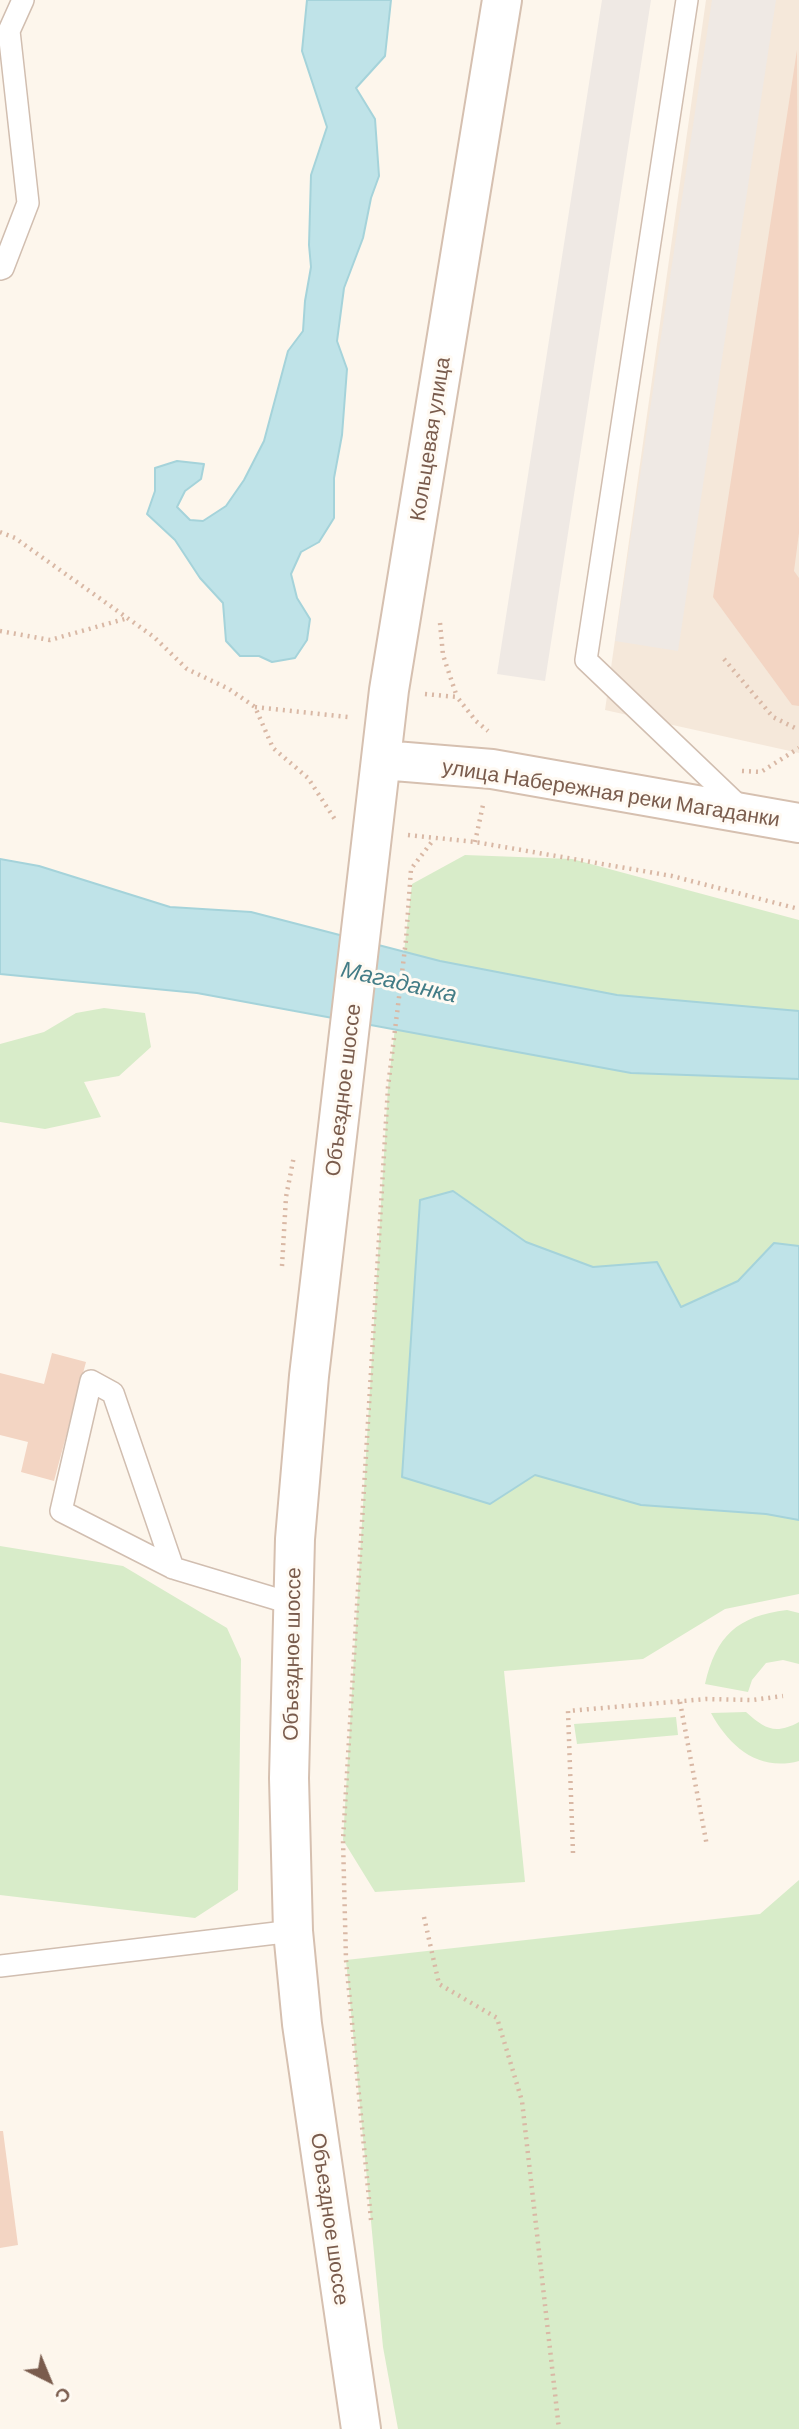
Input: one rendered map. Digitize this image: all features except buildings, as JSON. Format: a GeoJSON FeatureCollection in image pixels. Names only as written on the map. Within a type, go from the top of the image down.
{"type":"FeatureCollection","features":[{"type":"Feature","properties":{"kind":"street","name":"Кольцевая улица"},"geometry":{"type":"LineString","coordinates":[[368,879],[388,690],[502,0]]}},
{"type":"Feature","properties":{"kind":"street","name":"улица Набережная реки Магаданки"},"geometry":{"type":"LineString","coordinates":[[382,760],[492,769],[799,823]]}},
{"type":"Feature","properties":{"kind":"street","name":"Объездное шоссе"},"geometry":{"type":"LineString","coordinates":[[361,2429],[302,2024],[293,1931],[289,1778],[292,1604],[300,1462],[368,879]]}},
{"type":"Feature","properties":{"kind":"lane"},"geometry":{"type":"LineString","coordinates":[[0,269],[3,268],[29,203],[4,33],[23,0]]}},
{"type":"Feature","properties":{"kind":"lane"},"geometry":{"type":"LineString","coordinates":[[687,0],[586,660],[746,813]]}},
{"type":"Feature","properties":{"kind":"lane"},"geometry":{"type":"LineString","coordinates":[[173,1568],[113,1393],[91,1381],[61,1511],[173,1568],[292,1604]]}},
{"type":"Feature","properties":{"kind":"lane"},"geometry":{"type":"LineString","coordinates":[[0,1966],[293,1931]]}},
{"type":"Feature","properties":{"kind":"path"},"geometry":{"type":"LineString","coordinates":[[0,532],[16,538],[154,637],[187,669],[229,689],[255,707],[349,718]]}},
{"type":"Feature","properties":{"kind":"path"},"geometry":{"type":"LineString","coordinates":[[442,611],[440,624],[443,655],[457,697]]}},
{"type":"Feature","properties":{"kind":"path"},"geometry":{"type":"LineString","coordinates":[[0,631],[50,640],[128,618]]}},
{"type":"Feature","properties":{"kind":"path"},"geometry":{"type":"LineString","coordinates":[[724,659],[773,717],[799,730]]}},
{"type":"Feature","properties":{"kind":"path"},"geometry":{"type":"LineString","coordinates":[[255,707],[273,748],[308,778],[339,825]]}},
{"type":"Feature","properties":{"kind":"path"},"geometry":{"type":"LineString","coordinates":[[372,2228],[346,1960],[343,1840],[388,1087],[406,940],[411,869],[434,839],[475,842],[672,876],[799,909]]}},
{"type":"Feature","properties":{"kind":"path"},"geometry":{"type":"LineString","coordinates":[[573,1853],[568,1711],[783,1696]]}},
{"type":"Feature","properties":{"kind":"path"},"geometry":{"type":"LineString","coordinates":[[680,1702],[706,1846]]}},
{"type":"Feature","properties":{"kind":"path"},"geometry":{"type":"LineString","coordinates":[[424,1917],[439,1984],[497,2018],[522,2101],[559,2429]]}},
{"type":"Feature","properties":{"kind":"shaded area"},"geometry":{"type":"Polygon","coordinates":[[[602,0],[651,0],[545,681],[497,674],[602,0]]]}},
{"type":"Feature","properties":{"kind":"shaded area"},"geometry":{"type":"Polygon","coordinates":[[[706,0],[799,0],[799,753],[605,710],[706,0]]]}},
{"type":"Feature","properties":{"kind":"shaded area"},"geometry":{"type":"Polygon","coordinates":[[[712,0],[776,0],[678,651],[615,641],[712,0]]]}},
{"type":"Feature","properties":{"kind":"green space"},"geometry":{"type":"Polygon","coordinates":[[[465,855],[572,859],[799,920],[799,1594],[725,1609],[643,1659],[504,1671],[525,1882],[375,1892],[343,1840],[388,1087],[412,884],[465,855]]]}},
{"type":"Feature","properties":{"kind":"green space"},"geometry":{"type":"Polygon","coordinates":[[[104,1008],[145,1013],[151,1047],[119,1076],[84,1082],[101,1117],[45,1129],[0,1122],[0,1044],[44,1032],[76,1013],[104,1008]]]}},
{"type":"Feature","properties":{"kind":"green space"},"geometry":{"type":"Polygon","coordinates":[[[0,1546],[123,1566],[227,1628],[241,1659],[238,1890],[195,1918],[0,1895],[0,1546]]]}},
{"type":"Feature","properties":{"kind":"green space"},"geometry":{"type":"Polygon","coordinates":[[[787,1610],[799,1613],[799,1664],[783,1660],[766,1663],[752,1680],[748,1692],[705,1684],[715,1653],[731,1631],[755,1617],[787,1610]]]}},
{"type":"Feature","properties":{"kind":"green space"},"geometry":{"type":"Polygon","coordinates":[[[746,1712],[759,1723],[771,1728],[783,1728],[799,1722],[799,1761],[770,1763],[746,1754],[727,1736],[711,1713],[746,1712]]]}},
{"type":"Feature","properties":{"kind":"green space"},"geometry":{"type":"Polygon","coordinates":[[[676,1717],[678,1735],[577,1744],[574,1724],[676,1717]]]}},
{"type":"Feature","properties":{"kind":"green space"},"geometry":{"type":"Polygon","coordinates":[[[799,1880],[799,2429],[398,2429],[383,2347],[346,1960],[760,1914],[799,1880]]]}},
{"type":"Feature","properties":{"kind":"water"},"geometry":{"type":"Polygon","coordinates":[[[307,0],[391,0],[385,56],[356,88],[375,119],[379,176],[371,198],[363,238],[344,288],[337,341],[347,369],[342,435],[334,478],[334,518],[319,542],[301,552],[291,574],[297,598],[310,619],[307,640],[295,658],[272,662],[259,656],[240,656],[226,641],[223,603],[200,578],[175,540],[147,514],[155,491],[155,468],[177,461],[204,464],[201,479],[185,491],[177,507],[190,520],[203,521],[226,506],[244,480],[264,441],[288,351],[303,331],[311,267],[311,175],[327,127],[302,51],[307,0]]]}},
{"type":"Feature","properties":{"kind":"water","name":"Магаданка"},"geometry":{"type":"Polygon","coordinates":[[[0,859],[39,866],[170,907],[251,912],[440,961],[617,995],[799,1011],[799,1079],[631,1073],[197,993],[0,974],[0,859]]]}},
{"type":"Feature","properties":{"kind":"water"},"geometry":{"type":"Polygon","coordinates":[[[453,1191],[526,1242],[593,1267],[657,1262],[681,1307],[738,1281],[774,1243],[799,1246],[799,1520],[766,1514],[641,1505],[535,1475],[490,1504],[402,1477],[420,1200],[453,1191]]]}}]}
